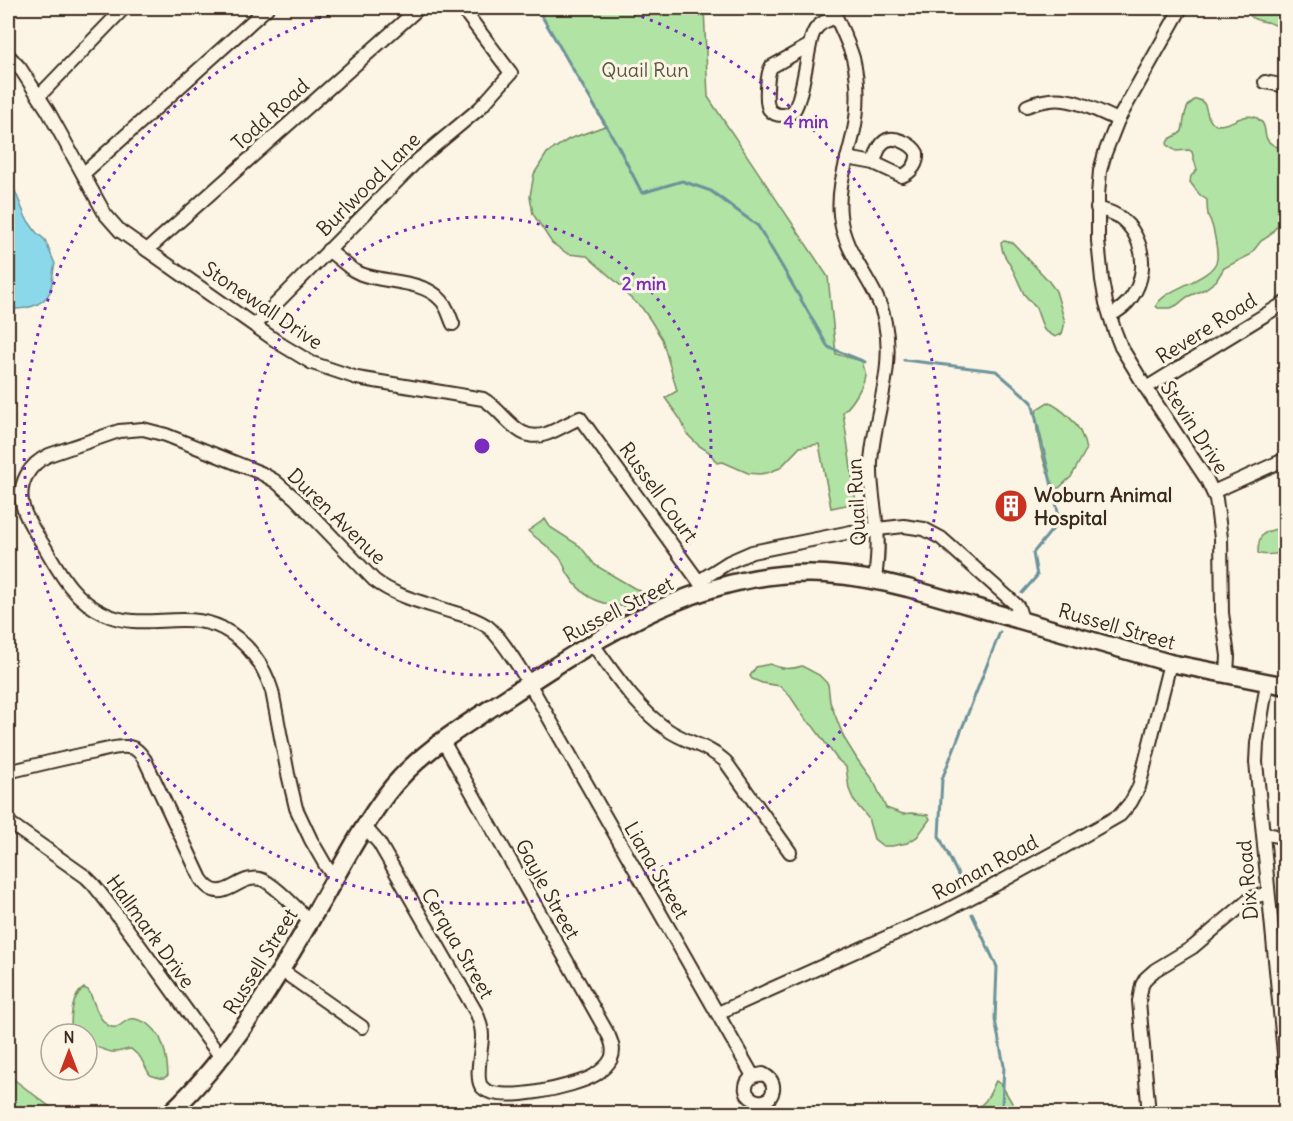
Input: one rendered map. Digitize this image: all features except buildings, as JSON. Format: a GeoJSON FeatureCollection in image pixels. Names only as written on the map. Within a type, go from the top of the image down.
{"type":"FeatureCollection","features":[{"type":"Feature","properties":{"kind":"street"},"geometry":{"type":"LineString","coordinates":[[39,96],[124,8]]}},
{"type":"Feature","properties":{"kind":"street"},"geometry":{"type":"LineString","coordinates":[[83,174],[267,8]]}},
{"type":"Feature","properties":{"kind":"street","name":"Todd Road"},"geometry":{"type":"LineString","coordinates":[[147,250],[419,8]]}},
{"type":"Feature","properties":{"kind":"street","name":"Burlwood Lane"},"geometry":{"type":"LineString","coordinates":[[255,325],[418,159],[480,108],[511,73],[462,8]]}},
{"type":"Feature","properties":{"kind":"street","name":"Stevin Drive"},"geometry":{"type":"LineString","coordinates":[[1181,8],[1118,120],[1102,163],[1097,208],[1098,241],[1104,292],[1121,347],[1213,492],[1219,513],[1221,538],[1221,606],[1228,656],[1227,675]]}},
{"type":"Feature","properties":{"kind":"street"},"geometry":{"type":"LineString","coordinates":[[810,45],[773,65],[769,70],[768,105],[773,112],[784,115],[794,110],[813,33],[834,12]]}},
{"type":"Feature","properties":{"kind":"street","name":"Quail Run"},"geometry":{"type":"LineString","coordinates":[[834,12],[853,56],[857,82],[856,115],[840,192],[841,223],[850,251],[879,300],[888,336],[886,382],[871,462],[871,491],[877,528],[878,555],[875,580]]}},
{"type":"Feature","properties":{"kind":"street","name":"Stonewall Drive"},"geometry":{"type":"LineString","coordinates":[[10,57],[39,96],[109,219],[120,231],[297,354],[312,363],[336,372],[385,383],[483,399],[498,410],[517,430],[525,434],[545,435],[580,418]]}},
{"type":"Feature","properties":{"kind":"street"},"geometry":{"type":"LineString","coordinates":[[1265,82],[1286,86]]}},
{"type":"Feature","properties":{"kind":"street"},"geometry":{"type":"LineString","coordinates":[[1027,106],[1050,100],[1063,100],[1118,120]]}},
{"type":"Feature","properties":{"kind":"street"},"geometry":{"type":"LineString","coordinates":[[847,158],[874,164]]}},
{"type":"Feature","properties":{"kind":"street"},"geometry":{"type":"LineString","coordinates":[[1097,208],[1116,214],[1123,219],[1133,232],[1142,251],[1140,277],[1132,297],[1125,307],[1110,315]]}},
{"type":"Feature","properties":{"kind":"street"},"geometry":{"type":"LineString","coordinates":[[328,250],[361,274],[434,293],[444,303],[453,324]]}},
{"type":"Feature","properties":{"kind":"street","name":"Revere Road"},"geometry":{"type":"LineString","coordinates":[[1146,388],[1286,302]]}},
{"type":"Feature","properties":{"kind":"street","name":"Russell Court"},"geometry":{"type":"LineString","coordinates":[[580,418],[702,586]]}},
{"type":"Feature","properties":{"kind":"street","name":"Duren Avenue"},"geometry":{"type":"LineString","coordinates":[[335,878],[311,840],[296,807],[272,691],[259,662],[240,641],[227,631],[212,624],[186,619],[143,621],[121,619],[105,614],[82,599],[61,575],[22,507],[23,485],[34,465],[49,455],[106,435],[143,429],[166,435],[267,476],[296,499],[374,580],[397,594],[470,618],[490,629],[529,683]]}},
{"type":"Feature","properties":{"kind":"street"},"geometry":{"type":"LineString","coordinates":[[1213,492],[1286,459]]}},
{"type":"Feature","properties":{"kind":"street"},"geometry":{"type":"LineString","coordinates":[[702,586],[729,562],[752,552],[877,528],[911,526],[930,531],[941,538],[1012,600],[1019,609],[1023,622]]}},
{"type":"Feature","properties":{"kind":"street","name":"Russell Street"},"geometry":{"type":"LineString","coordinates":[[170,1113],[210,1071],[247,1023],[281,970],[375,810],[398,780],[443,741],[529,683],[592,643],[702,586],[783,575],[825,574],[875,580],[1170,663],[1286,686]]}},
{"type":"Feature","properties":{"kind":"street"},"geometry":{"type":"LineString","coordinates":[[592,643],[650,717],[673,734],[722,758],[790,852]]}},
{"type":"Feature","properties":{"kind":"street","name":"Roman Road"},"geometry":{"type":"LineString","coordinates":[[718,1013],[966,901],[1119,814],[1131,802],[1139,787],[1170,663]]}},
{"type":"Feature","properties":{"kind":"street","name":"Liana Street"},"geometry":{"type":"LineString","coordinates":[[529,683],[753,1076]]}},
{"type":"Feature","properties":{"kind":"street","name":"Dix Road"},"geometry":{"type":"LineString","coordinates":[[1267,683],[1256,757],[1286,1074]]}},
{"type":"Feature","properties":{"kind":"street","name":"Gayle Street"},"geometry":{"type":"LineString","coordinates":[[443,741],[609,1036],[613,1048],[611,1059],[606,1066],[595,1075],[575,1083],[507,1095],[489,1092],[483,1088]]}},
{"type":"Feature","properties":{"kind":"street"},"geometry":{"type":"LineString","coordinates":[[8,772],[113,748],[126,746],[135,748],[145,760],[205,884],[213,890],[220,891],[250,879],[262,880],[271,885],[310,921]]}},
{"type":"Feature","properties":{"kind":"street","name":"Hallmark Drive"},"geometry":{"type":"LineString","coordinates":[[8,822],[93,884],[220,1057]]}},
{"type":"Feature","properties":{"kind":"street","name":"Cerqua Street"},"geometry":{"type":"LineString","coordinates":[[365,827],[379,843],[477,1014],[482,1033],[479,1078],[483,1088]]}},
{"type":"Feature","properties":{"kind":"street"},"geometry":{"type":"LineString","coordinates":[[1263,833],[1286,838]]}},
{"type":"Feature","properties":{"kind":"street"},"geometry":{"type":"LineString","coordinates":[[1149,1113],[1139,1005],[1142,985],[1155,970],[1198,943],[1251,898],[1268,893]]}},
{"type":"Feature","properties":{"kind":"street"},"geometry":{"type":"LineString","coordinates":[[281,970],[363,1027]]}},
{"type":"Feature","properties":{"kind":"green space","name":"Quail Run"},"geometry":{"type":"Polygon","coordinates":[[[538,8],[704,8],[708,97],[828,277],[836,354],[862,361],[865,377],[861,388],[843,412],[856,503],[831,508],[819,444],[800,447],[780,468],[767,473],[748,473],[723,462],[717,463],[709,452],[687,434],[681,420],[665,398],[677,391],[676,387],[662,339],[642,308],[587,256],[568,254],[552,243],[533,214],[530,196],[534,174],[547,153],[569,139],[605,126],[538,8]]]}},
{"type":"Feature","properties":{"kind":"green space"},"geometry":{"type":"Polygon","coordinates":[[[1248,8],[1285,8],[1285,31],[1271,23],[1254,19],[1248,8]]]}},
{"type":"Feature","properties":{"kind":"green space"},"geometry":{"type":"Polygon","coordinates":[[[1196,99],[1204,103],[1208,117],[1218,125],[1246,117],[1257,118],[1262,122],[1270,142],[1285,150],[1285,224],[1277,226],[1250,255],[1224,268],[1216,281],[1205,289],[1171,308],[1158,308],[1156,306],[1168,294],[1207,273],[1217,259],[1216,241],[1208,215],[1207,200],[1190,182],[1191,176],[1197,170],[1192,152],[1189,150],[1176,151],[1167,143],[1182,131],[1187,109],[1196,99]]]}},
{"type":"Feature","properties":{"kind":"green space"},"geometry":{"type":"Polygon","coordinates":[[[1004,241],[1013,243],[1056,291],[1065,322],[1062,334],[1055,337],[1044,330],[1036,308],[1024,294],[1003,253],[1001,243],[1004,241]]]}},
{"type":"Feature","properties":{"kind":"green space"},"geometry":{"type":"Polygon","coordinates":[[[1048,402],[1059,408],[1073,421],[1080,431],[1086,450],[1071,477],[1059,488],[1055,488],[1047,472],[1037,427],[1037,409],[1048,402]]]}},
{"type":"Feature","properties":{"kind":"green space"},"geometry":{"type":"Polygon","coordinates":[[[545,519],[550,527],[580,546],[595,565],[641,592],[647,603],[634,607],[612,605],[597,601],[584,593],[568,574],[560,558],[528,531],[545,519]]]}},
{"type":"Feature","properties":{"kind":"green space"},"geometry":{"type":"Polygon","coordinates":[[[1285,527],[1285,553],[1267,555],[1258,553],[1258,545],[1264,533],[1285,527]]]}},
{"type":"Feature","properties":{"kind":"green space"},"geometry":{"type":"Polygon","coordinates":[[[770,664],[786,668],[802,666],[819,675],[828,684],[830,702],[844,738],[875,784],[886,808],[903,814],[928,815],[930,819],[917,837],[907,843],[892,846],[883,846],[874,839],[868,818],[854,801],[849,789],[846,767],[837,759],[780,686],[762,683],[750,676],[756,667],[770,664]]]}},
{"type":"Feature","properties":{"kind":"green space"},"geometry":{"type":"Polygon","coordinates":[[[84,988],[88,990],[99,1016],[109,1026],[118,1027],[127,1020],[133,1019],[147,1023],[153,1028],[162,1042],[168,1075],[162,1078],[150,1075],[140,1057],[131,1049],[112,1052],[99,1048],[99,1022],[71,1022],[74,1002],[84,988]]]}},
{"type":"Feature","properties":{"kind":"green space"},"geometry":{"type":"Polygon","coordinates":[[[8,1075],[58,1113],[8,1113],[8,1075]]]}},
{"type":"Feature","properties":{"kind":"green space"},"geometry":{"type":"Polygon","coordinates":[[[996,1081],[1001,1084],[1018,1113],[971,1113],[985,1100],[996,1081]]]}},
{"type":"Feature","properties":{"kind":"water"},"geometry":{"type":"Polygon","coordinates":[[[8,168],[26,218],[45,240],[55,264],[51,289],[47,297],[37,304],[19,309],[8,309],[8,168]]]}},
{"type":"Feature","properties":{"kind":"waterway"},"geometry":{"type":"LineString","coordinates":[[537,8],[618,146],[642,193],[682,181],[711,191],[758,226],[828,347],[865,362]]}},
{"type":"Feature","properties":{"kind":"waterway"},"geometry":{"type":"LineString","coordinates":[[904,360],[996,371],[1032,402],[1060,520],[1033,553],[1037,576],[1022,593]]}},
{"type":"Feature","properties":{"kind":"waterway"},"geometry":{"type":"LineString","coordinates":[[962,883],[939,836],[942,779],[1000,632]]}},
{"type":"Feature","properties":{"kind":"waterway"},"geometry":{"type":"LineString","coordinates":[[972,914],[997,967],[995,1020],[1004,1066],[1002,1106],[1007,1114]]}},
{"type":"Feature","properties":{"kind":"place","name":"Woburn Animal Hospital"},"geometry":{"type":"Point","coordinates":[1011,506]}}]}
